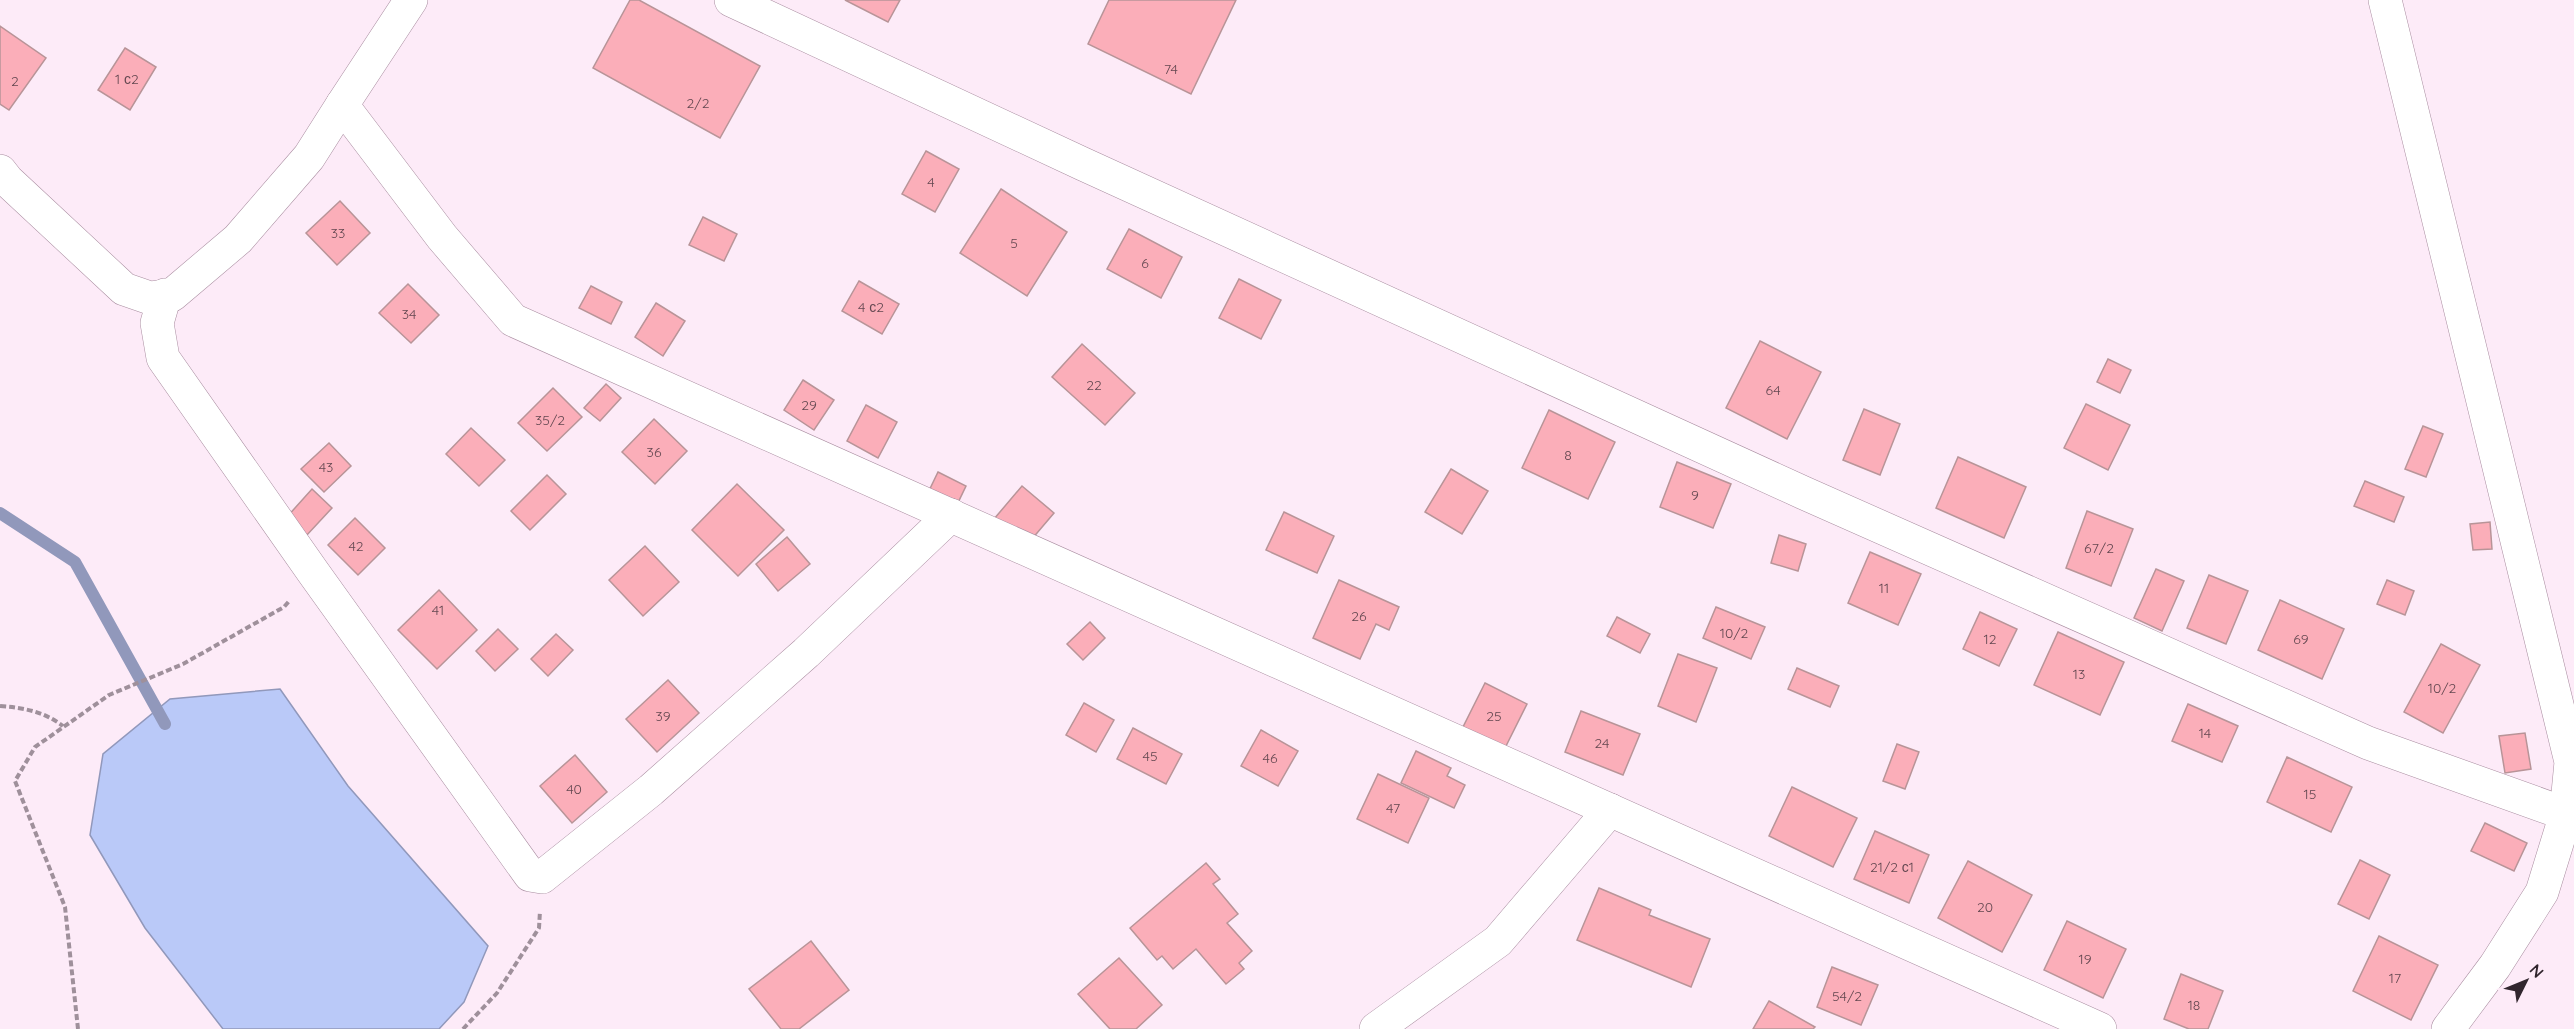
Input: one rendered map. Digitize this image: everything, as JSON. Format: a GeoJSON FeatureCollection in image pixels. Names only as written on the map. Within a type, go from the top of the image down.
{"type":"FeatureCollection","features":[{"type":"Feature","properties":{"kind":"street"},"geometry":{"type":"LineString","coordinates":[[0,171],[124,289],[150,298],[172,295],[238,239],[309,157],[411,0]]}},
{"type":"Feature","properties":{"kind":"street"},"geometry":{"type":"LineString","coordinates":[[731,0],[1083,164],[1804,493],[2368,743],[2566,814]]}},
{"type":"Feature","properties":{"kind":"street"},"geometry":{"type":"LineString","coordinates":[[2385,0],[2571,762],[2566,814],[2542,892],[2495,966],[2448,1029]]}},
{"type":"Feature","properties":{"kind":"street"},"geometry":{"type":"LineString","coordinates":[[342,105],[442,237],[513,320],[2100,1029]]}},
{"type":"Feature","properties":{"kind":"street"},"geometry":{"type":"LineString","coordinates":[[165,295],[157,323],[163,358],[313,572],[531,875],[542,877],[651,790],[806,653],[951,515]]}},
{"type":"Feature","properties":{"kind":"street"},"geometry":{"type":"LineString","coordinates":[[1376,1029],[1498,941],[1610,810]]}},
{"type":"Feature","properties":{"kind":"path"},"geometry":{"type":"LineString","coordinates":[[78,1029],[65,907],[15,781],[35,747],[63,726],[109,695],[183,664],[284,607],[313,572]]}},
{"type":"Feature","properties":{"kind":"path"},"geometry":{"type":"LineString","coordinates":[[0,706],[27,708],[50,716],[63,726]]}},
{"type":"Feature","properties":{"kind":"path"},"geometry":{"type":"LineString","coordinates":[[463,1029],[497,993],[539,928],[542,877]]}},
{"type":"Feature","properties":{"kind":"water"},"geometry":{"type":"Polygon","coordinates":[[[280,689],[348,786],[488,946],[464,1002],[439,1029],[223,1029],[145,928],[90,835],[103,754],[170,699],[280,689]]]}},
{"type":"Feature","properties":{"kind":"building"},"geometry":{"type":"Polygon","coordinates":[[[630,0],[639,0],[760,66],[720,138],[593,68],[630,0]]]}},
{"type":"Feature","properties":{"kind":"building"},"geometry":{"type":"Polygon","coordinates":[[[845,0],[900,0],[888,22],[845,0]]]}},
{"type":"Feature","properties":{"kind":"building"},"geometry":{"type":"Polygon","coordinates":[[[1109,0],[1236,0],[1191,94],[1088,44],[1109,0]]]}},
{"type":"Feature","properties":{"kind":"building"},"geometry":{"type":"Polygon","coordinates":[[[0,26],[46,58],[9,110],[0,104],[0,26]]]}},
{"type":"Feature","properties":{"kind":"building"},"geometry":{"type":"Polygon","coordinates":[[[125,48],[156,67],[130,110],[98,90],[125,48]]]}},
{"type":"Feature","properties":{"kind":"building"},"geometry":{"type":"Polygon","coordinates":[[[926,151],[959,169],[935,212],[902,194],[926,151]]]}},
{"type":"Feature","properties":{"kind":"building"},"geometry":{"type":"Polygon","coordinates":[[[1001,189],[1067,232],[1027,296],[960,253],[1001,189]]]}},
{"type":"Feature","properties":{"kind":"building"},"geometry":{"type":"Polygon","coordinates":[[[340,201],[370,233],[337,265],[306,233],[340,201]]]}},
{"type":"Feature","properties":{"kind":"building"},"geometry":{"type":"Polygon","coordinates":[[[703,217],[737,234],[724,261],[689,245],[703,217]]]}},
{"type":"Feature","properties":{"kind":"building"},"geometry":{"type":"Polygon","coordinates":[[[1129,229],[1182,257],[1161,298],[1107,269],[1129,229]]]}},
{"type":"Feature","properties":{"kind":"building"},"geometry":{"type":"Polygon","coordinates":[[[1239,279],[1281,300],[1261,339],[1219,318],[1239,279]]]}},
{"type":"Feature","properties":{"kind":"building"},"geometry":{"type":"Polygon","coordinates":[[[859,281],[899,304],[882,334],[842,311],[859,281]]]}},
{"type":"Feature","properties":{"kind":"building"},"geometry":{"type":"Polygon","coordinates":[[[408,284],[439,315],[411,343],[379,313],[408,284]]]}},
{"type":"Feature","properties":{"kind":"building"},"geometry":{"type":"Polygon","coordinates":[[[591,286],[622,302],[611,324],[579,308],[591,286]]]}},
{"type":"Feature","properties":{"kind":"building"},"geometry":{"type":"Polygon","coordinates":[[[656,303],[685,321],[663,356],[635,337],[656,303]]]}},
{"type":"Feature","properties":{"kind":"building"},"geometry":{"type":"Polygon","coordinates":[[[1760,341],[1821,372],[1787,439],[1726,408],[1760,341]]]}},
{"type":"Feature","properties":{"kind":"building"},"geometry":{"type":"Polygon","coordinates":[[[1082,344],[1135,393],[1105,425],[1052,377],[1082,344]]]}},
{"type":"Feature","properties":{"kind":"building"},"geometry":{"type":"Polygon","coordinates":[[[2108,359],[2131,370],[2120,393],[2097,382],[2108,359]]]}},
{"type":"Feature","properties":{"kind":"building"},"geometry":{"type":"Polygon","coordinates":[[[803,380],[834,400],[814,430],[784,410],[803,380]]]}},
{"type":"Feature","properties":{"kind":"building"},"geometry":{"type":"Polygon","coordinates":[[[606,384],[621,398],[600,421],[584,408],[606,384]]]}},
{"type":"Feature","properties":{"kind":"building"},"geometry":{"type":"Polygon","coordinates":[[[553,388],[582,417],[547,451],[518,423],[553,388]]]}},
{"type":"Feature","properties":{"kind":"building"},"geometry":{"type":"Polygon","coordinates":[[[2086,404],[2130,425],[2108,470],[2064,448],[2086,404]]]}},
{"type":"Feature","properties":{"kind":"building"},"geometry":{"type":"Polygon","coordinates":[[[866,405],[897,422],[878,458],[847,441],[866,405]]]}},
{"type":"Feature","properties":{"kind":"building"},"geometry":{"type":"Polygon","coordinates":[[[1864,409],[1900,424],[1880,475],[1843,460],[1864,409]]]}},
{"type":"Feature","properties":{"kind":"building"},"geometry":{"type":"Polygon","coordinates":[[[1549,410],[1615,442],[1588,499],[1522,468],[1549,410]]]}},
{"type":"Feature","properties":{"kind":"building"},"geometry":{"type":"Polygon","coordinates":[[[654,419],[687,451],[655,484],[622,452],[654,419]]]}},
{"type":"Feature","properties":{"kind":"building"},"geometry":{"type":"Polygon","coordinates":[[[2423,426],[2443,434],[2426,477],[2405,469],[2423,426]]]}},
{"type":"Feature","properties":{"kind":"building"},"geometry":{"type":"Polygon","coordinates":[[[471,428],[505,460],[479,486],[446,454],[471,428]]]}},
{"type":"Feature","properties":{"kind":"building"},"geometry":{"type":"Polygon","coordinates":[[[329,443],[351,466],[324,492],[301,469],[329,443]]]}},
{"type":"Feature","properties":{"kind":"building"},"geometry":{"type":"Polygon","coordinates":[[[1958,457],[2026,487],[2004,538],[1936,508],[1958,457]]]}},
{"type":"Feature","properties":{"kind":"building"},"geometry":{"type":"Polygon","coordinates":[[[1677,462],[1731,484],[1713,528],[1660,507],[1677,462]]]}},
{"type":"Feature","properties":{"kind":"building"},"geometry":{"type":"Polygon","coordinates":[[[1451,469],[1488,491],[1462,534],[1425,512],[1451,469]]]}},
{"type":"Feature","properties":{"kind":"building"},"geometry":{"type":"Polygon","coordinates":[[[938,472],[966,486],[954,511],[926,497],[938,472]]]}},
{"type":"Feature","properties":{"kind":"building"},"geometry":{"type":"Polygon","coordinates":[[[547,475],[566,494],[530,530],[511,511],[547,475]]]}},
{"type":"Feature","properties":{"kind":"building"},"geometry":{"type":"Polygon","coordinates":[[[2365,481],[2404,497],[2394,522],[2354,506],[2365,481]]]}},
{"type":"Feature","properties":{"kind":"building"},"geometry":{"type":"Polygon","coordinates":[[[737,484],[784,530],[738,576],[692,530],[737,484]]]}},
{"type":"Feature","properties":{"kind":"building"},"geometry":{"type":"Polygon","coordinates":[[[1022,486],[1054,513],[1026,546],[994,519],[1022,486]]]}},
{"type":"Feature","properties":{"kind":"building"},"geometry":{"type":"Polygon","coordinates":[[[312,489],[332,508],[306,536],[286,518],[312,489]]]}},
{"type":"Feature","properties":{"kind":"building"},"geometry":{"type":"Polygon","coordinates":[[[2087,511],[2133,529],[2111,586],[2066,568],[2087,511]]]}},
{"type":"Feature","properties":{"kind":"building"},"geometry":{"type":"Polygon","coordinates":[[[1284,512],[1334,536],[1317,573],[1266,550],[1284,512]]]}},
{"type":"Feature","properties":{"kind":"building"},"geometry":{"type":"Polygon","coordinates":[[[355,518],[385,548],[358,575],[328,545],[355,518]]]}},
{"type":"Feature","properties":{"kind":"building"},"geometry":{"type":"Polygon","coordinates":[[[2490,522],[2492,549],[2473,550],[2470,524],[2490,522]]]}},
{"type":"Feature","properties":{"kind":"building"},"geometry":{"type":"Polygon","coordinates":[[[1779,535],[1806,544],[1798,571],[1771,563],[1779,535]]]}},
{"type":"Feature","properties":{"kind":"building"},"geometry":{"type":"Polygon","coordinates":[[[787,537],[810,564],[778,591],[756,564],[787,537]]]}},
{"type":"Feature","properties":{"kind":"building"},"geometry":{"type":"Polygon","coordinates":[[[645,546],[679,582],[643,616],[609,580],[645,546]]]}},
{"type":"Feature","properties":{"kind":"building"},"geometry":{"type":"Polygon","coordinates":[[[1870,552],[1921,574],[1898,625],[1848,603],[1870,552]]]}},
{"type":"Feature","properties":{"kind":"building"},"geometry":{"type":"Polygon","coordinates":[[[2156,569],[2184,581],[2162,631],[2134,618],[2156,569]]]}},
{"type":"Feature","properties":{"kind":"building"},"geometry":{"type":"Polygon","coordinates":[[[2209,575],[2248,591],[2226,644],[2187,628],[2209,575]]]}},
{"type":"Feature","properties":{"kind":"building"},"geometry":{"type":"Polygon","coordinates":[[[1339,580],[1399,607],[1389,630],[1376,624],[1360,659],[1313,638],[1339,580]]]}},
{"type":"Feature","properties":{"kind":"building"},"geometry":{"type":"Polygon","coordinates":[[[2387,580],[2414,591],[2405,615],[2377,604],[2387,580]]]}},
{"type":"Feature","properties":{"kind":"building"},"geometry":{"type":"Polygon","coordinates":[[[439,590],[477,630],[437,669],[398,630],[439,590]]]}},
{"type":"Feature","properties":{"kind":"building"},"geometry":{"type":"Polygon","coordinates":[[[2280,600],[2344,629],[2322,679],[2258,650],[2280,600]]]}},
{"type":"Feature","properties":{"kind":"building"},"geometry":{"type":"Polygon","coordinates":[[[1716,607],[1765,627],[1751,659],[1703,638],[1716,607]]]}},
{"type":"Feature","properties":{"kind":"building"},"geometry":{"type":"Polygon","coordinates":[[[1980,612],[2017,629],[1999,666],[1963,649],[1980,612]]]}},
{"type":"Feature","properties":{"kind":"building"},"geometry":{"type":"Polygon","coordinates":[[[1617,617],[1650,634],[1640,653],[1607,636],[1617,617]]]}},
{"type":"Feature","properties":{"kind":"building"},"geometry":{"type":"Polygon","coordinates":[[[1090,622],[1105,638],[1083,660],[1067,644],[1090,622]]]}},
{"type":"Feature","properties":{"kind":"building"},"geometry":{"type":"Polygon","coordinates":[[[498,629],[518,649],[495,671],[476,651],[498,629]]]}},
{"type":"Feature","properties":{"kind":"building"},"geometry":{"type":"Polygon","coordinates":[[[2058,632],[2124,662],[2100,715],[2034,685],[2058,632]]]}},
{"type":"Feature","properties":{"kind":"building"},"geometry":{"type":"Polygon","coordinates":[[[556,634],[573,650],[548,676],[531,659],[556,634]]]}},
{"type":"Feature","properties":{"kind":"building"},"geometry":{"type":"Polygon","coordinates":[[[2441,644],[2480,665],[2443,733],[2404,712],[2441,644]]]}},
{"type":"Feature","properties":{"kind":"building"},"geometry":{"type":"Polygon","coordinates":[[[1678,654],[1717,668],[1696,722],[1658,706],[1678,654]]]}},
{"type":"Feature","properties":{"kind":"building"},"geometry":{"type":"Polygon","coordinates":[[[1797,668],[1839,686],[1830,707],[1788,689],[1797,668]]]}},
{"type":"Feature","properties":{"kind":"building"},"geometry":{"type":"Polygon","coordinates":[[[668,680],[699,713],[657,752],[626,719],[668,680]]]}},
{"type":"Feature","properties":{"kind":"building"},"geometry":{"type":"Polygon","coordinates":[[[1485,683],[1527,704],[1504,750],[1462,729],[1485,683]]]}},
{"type":"Feature","properties":{"kind":"building"},"geometry":{"type":"Polygon","coordinates":[[[1084,703],[1114,720],[1096,752],[1066,735],[1084,703]]]}},
{"type":"Feature","properties":{"kind":"building"},"geometry":{"type":"Polygon","coordinates":[[[2188,704],[2238,726],[2222,762],[2172,741],[2188,704]]]}},
{"type":"Feature","properties":{"kind":"building"},"geometry":{"type":"Polygon","coordinates":[[[1581,711],[1640,734],[1623,775],[1565,752],[1581,711]]]}},
{"type":"Feature","properties":{"kind":"building"},"geometry":{"type":"Polygon","coordinates":[[[1133,728],[1182,754],[1166,784],[1117,759],[1133,728]]]}},
{"type":"Feature","properties":{"kind":"building"},"geometry":{"type":"Polygon","coordinates":[[[1261,730],[1298,751],[1278,786],[1241,766],[1261,730]]]}},
{"type":"Feature","properties":{"kind":"building"},"geometry":{"type":"Polygon","coordinates":[[[2525,733],[2531,769],[2505,773],[2499,736],[2525,733]]]}},
{"type":"Feature","properties":{"kind":"building"},"geometry":{"type":"Polygon","coordinates":[[[1897,744],[1919,752],[1905,789],[1883,781],[1897,744]]]}},
{"type":"Feature","properties":{"kind":"building"},"geometry":{"type":"Polygon","coordinates":[[[1416,751],[1451,768],[1447,776],[1465,785],[1454,808],[1401,783],[1416,751]]]}},
{"type":"Feature","properties":{"kind":"building"},"geometry":{"type":"Polygon","coordinates":[[[575,755],[607,792],[572,823],[540,786],[575,755]]]}},
{"type":"Feature","properties":{"kind":"building"},"geometry":{"type":"Polygon","coordinates":[[[2287,757],[2352,787],[2331,832],[2267,802],[2287,757]]]}},
{"type":"Feature","properties":{"kind":"building"},"geometry":{"type":"Polygon","coordinates":[[[1378,774],[1429,798],[1408,843],[1357,819],[1378,774]]]}},
{"type":"Feature","properties":{"kind":"building"},"geometry":{"type":"Polygon","coordinates":[[[1792,787],[1857,818],[1833,867],[1769,836],[1792,787]]]}},
{"type":"Feature","properties":{"kind":"building"},"geometry":{"type":"Polygon","coordinates":[[[2485,823],[2527,843],[2514,871],[2471,851],[2485,823]]]}},
{"type":"Feature","properties":{"kind":"building"},"geometry":{"type":"Polygon","coordinates":[[[1875,831],[1929,855],[1909,903],[1854,879],[1875,831]]]}},
{"type":"Feature","properties":{"kind":"building"},"geometry":{"type":"Polygon","coordinates":[[[2360,860],[2390,875],[2369,919],[2338,904],[2360,860]]]}},
{"type":"Feature","properties":{"kind":"building"},"geometry":{"type":"Polygon","coordinates":[[[1968,861],[2032,895],[2002,952],[1938,918],[1968,861]]]}},
{"type":"Feature","properties":{"kind":"building"},"geometry":{"type":"Polygon","coordinates":[[[1206,863],[1220,879],[1213,884],[1238,914],[1227,923],[1252,951],[1239,963],[1244,969],[1226,984],[1196,949],[1173,969],[1162,956],[1157,960],[1130,928],[1206,863]]]}},
{"type":"Feature","properties":{"kind":"building"},"geometry":{"type":"Polygon","coordinates":[[[1599,888],[1651,910],[1649,915],[1710,939],[1691,987],[1577,940],[1599,888]]]}},
{"type":"Feature","properties":{"kind":"building"},"geometry":{"type":"Polygon","coordinates":[[[2067,921],[2126,949],[2103,998],[2044,970],[2067,921]]]}},
{"type":"Feature","properties":{"kind":"building"},"geometry":{"type":"Polygon","coordinates":[[[2379,936],[2438,965],[2411,1020],[2353,991],[2379,936]]]}},
{"type":"Feature","properties":{"kind":"building"},"geometry":{"type":"Polygon","coordinates":[[[811,941],[849,990],[799,1029],[781,1029],[749,989],[811,941]]]}},
{"type":"Feature","properties":{"kind":"building"},"geometry":{"type":"Polygon","coordinates":[[[1119,958],[1162,1005],[1136,1029],[1110,1029],[1078,994],[1119,958]]]}},
{"type":"Feature","properties":{"kind":"building"},"geometry":{"type":"Polygon","coordinates":[[[1832,967],[1878,985],[1861,1025],[1817,1007],[1832,967]]]}},
{"type":"Feature","properties":{"kind":"building"},"geometry":{"type":"Polygon","coordinates":[[[2181,974],[2223,991],[2208,1029],[2189,1029],[2164,1019],[2181,974]]]}},
{"type":"Feature","properties":{"kind":"building"},"geometry":{"type":"Polygon","coordinates":[[[1769,1001],[1815,1027],[1813,1029],[1753,1029],[1769,1001]]]}},
{"type":"Feature","properties":{"kind":"waterway"},"geometry":{"type":"LineString","coordinates":[[0,513],[75,562],[165,724]]}}]}
